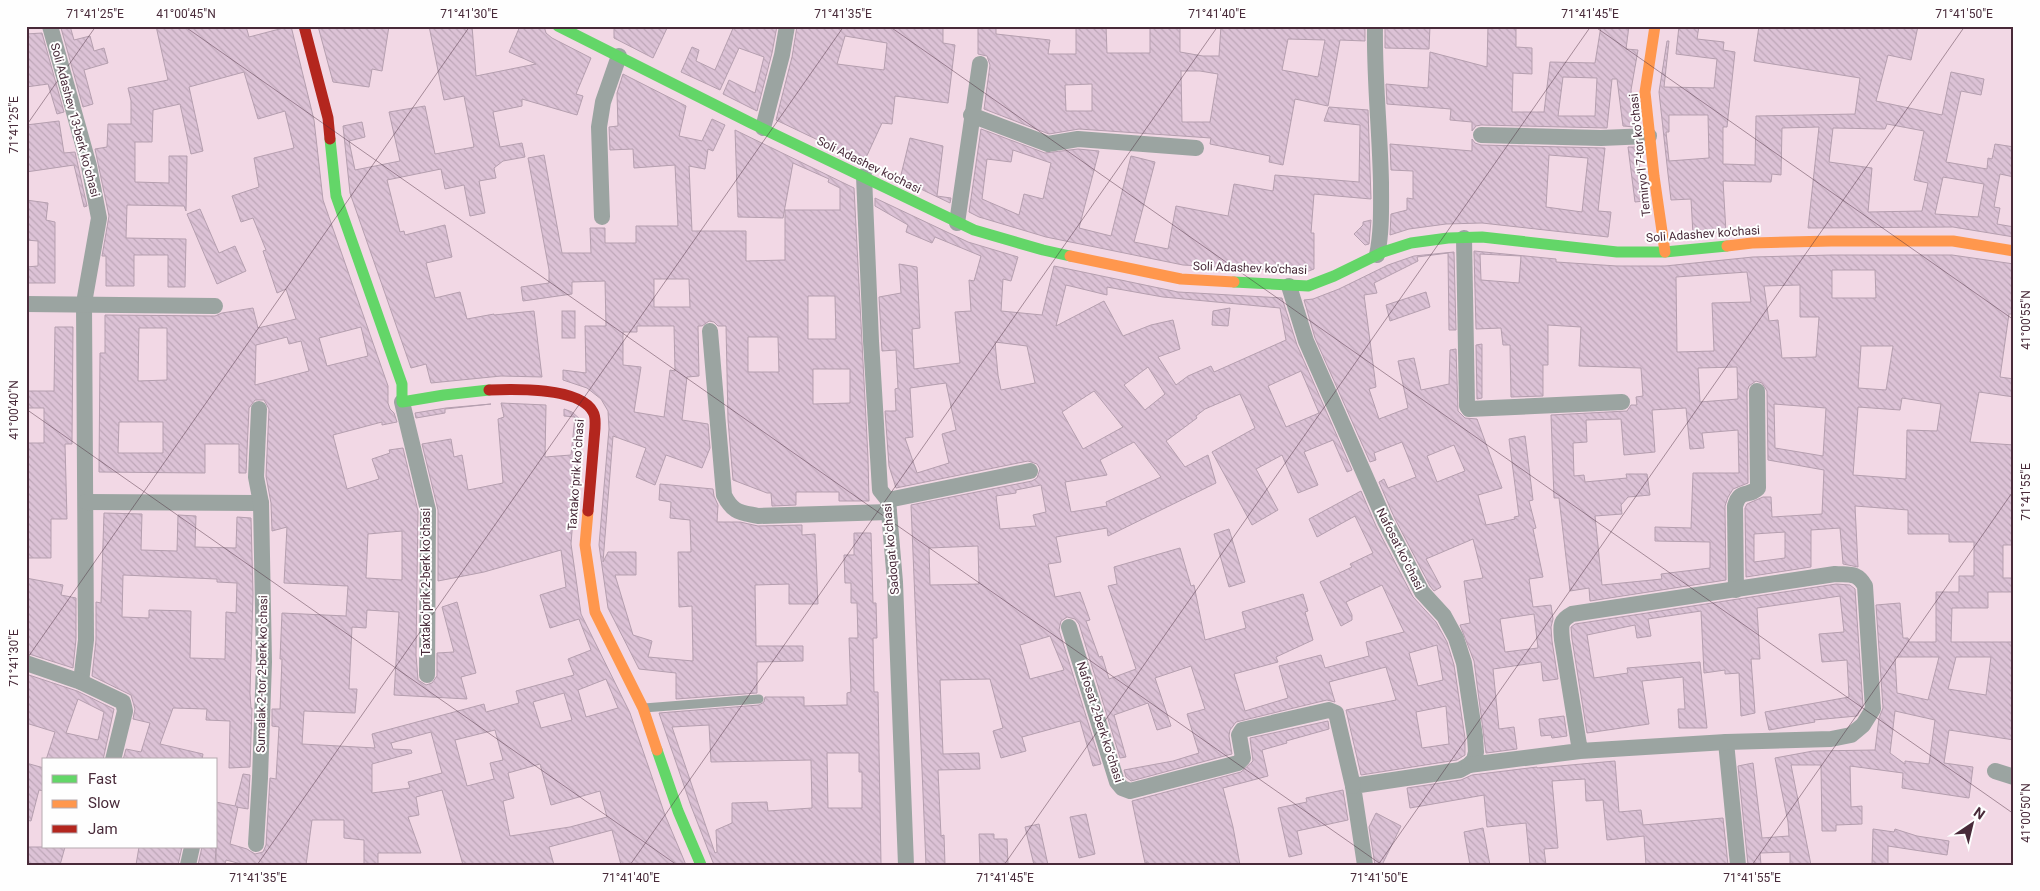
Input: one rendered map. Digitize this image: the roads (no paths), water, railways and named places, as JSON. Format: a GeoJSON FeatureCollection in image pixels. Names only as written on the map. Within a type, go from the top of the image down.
{"type":"FeatureCollection","features":[{"type":"Feature","properties":{"kind":"street","name":"Soli Adashev 13-berk koʻchasi"},"geometry":{"type":"LineString","coordinates":[[50,26],[96,192],[99,218],[84,303]]}},
{"type":"Feature","properties":{"kind":"street"},"geometry":{"type":"LineString","coordinates":[[304,26],[328,118],[336,196],[402,384],[402,402]]}},
{"type":"Feature","properties":{"kind":"street","name":"Soli Adashev ko'chasi"},"geometry":{"type":"LineString","coordinates":[[558,26],[864,176],[890,191],[974,230],[1043,250],[1181,279],[1308,286],[1378,255],[1411,243],[1482,237],[1617,252],[1665,252],[1752,243],[1831,241],[1953,241],[2014,251]]}},
{"type":"Feature","properties":{"kind":"street"},"geometry":{"type":"LineString","coordinates":[[763,128],[782,55],[786,26]]}},
{"type":"Feature","properties":{"kind":"street"},"geometry":{"type":"LineString","coordinates":[[1375,26],[1380,127],[1381,232],[1378,255]]}},
{"type":"Feature","properties":{"kind":"street","name":"Temiryoʻl 7-tor koʻchasi"},"geometry":{"type":"LineString","coordinates":[[1655,26],[1645,92],[1665,252]]}},
{"type":"Feature","properties":{"kind":"street"},"geometry":{"type":"LineString","coordinates":[[602,217],[599,126],[602,102],[619,56]]}},
{"type":"Feature","properties":{"kind":"street"},"geometry":{"type":"LineString","coordinates":[[958,223],[971,116],[980,64]]}},
{"type":"Feature","properties":{"kind":"street"},"geometry":{"type":"LineString","coordinates":[[971,116],[1048,144],[1078,140],[1196,148]]}},
{"type":"Feature","properties":{"kind":"street"},"geometry":{"type":"LineString","coordinates":[[1481,134],[1601,138],[1649,136]]}},
{"type":"Feature","properties":{"kind":"street","name":"Sadoqat koʻchasi"},"geometry":{"type":"LineString","coordinates":[[864,176],[880,490],[888,506],[895,582],[906,865]]}},
{"type":"Feature","properties":{"kind":"street"},"geometry":{"type":"LineString","coordinates":[[1464,238],[1467,406],[1469,409],[1622,402]]}},
{"type":"Feature","properties":{"kind":"street","name":"Nafosat koʻchasi"},"geometry":{"type":"LineString","coordinates":[[1289,286],[1306,341],[1385,521],[1422,592],[1444,616],[1456,638],[1464,663],[1475,737],[1476,752],[1474,760],[1469,766]]}},
{"type":"Feature","properties":{"kind":"street"},"geometry":{"type":"LineString","coordinates":[[81,682],[86,640],[84,303]]}},
{"type":"Feature","properties":{"kind":"street"},"geometry":{"type":"LineString","coordinates":[[26,304],[84,303],[215,306]]}},
{"type":"Feature","properties":{"kind":"street"},"geometry":{"type":"LineString","coordinates":[[710,331],[724,495],[731,508],[738,512],[758,516],[888,506],[1030,471]]}},
{"type":"Feature","properties":{"kind":"street","name":"Taxtakoʻprik koʻchasi"},"geometry":{"type":"LineString","coordinates":[[402,402],[429,395],[494,389],[527,390],[579,399],[592,410],[595,418],[595,428],[585,545],[591,596],[595,612],[644,708],[678,811],[701,865]]}},
{"type":"Feature","properties":{"kind":"street"},"geometry":{"type":"LineString","coordinates":[[1736,590],[1735,506],[1737,498],[1741,494],[1756,491],[1758,488],[1757,391]]}},
{"type":"Feature","properties":{"kind":"street","name":"Taxtakoʻprik 2-berk koʻchasi"},"geometry":{"type":"LineString","coordinates":[[402,402],[428,510],[426,675]]}},
{"type":"Feature","properties":{"kind":"street","name":"Sumalak 2-tor 2-berk koʻchasi"},"geometry":{"type":"LineString","coordinates":[[256,844],[264,662],[261,503],[256,477],[259,409]]}},
{"type":"Feature","properties":{"kind":"street"},"geometry":{"type":"LineString","coordinates":[[86,502],[261,503]]}},
{"type":"Feature","properties":{"kind":"street"},"geometry":{"type":"LineString","coordinates":[[1365,865],[1353,786],[1442,773],[1469,766],[1580,751],[1726,742],[1831,739],[1850,735],[1864,725],[1873,709],[1865,586],[1860,577],[1835,574],[1572,614],[1564,619],[1561,627],[1580,751]]}},
{"type":"Feature","properties":{"kind":"street","name":"Nafosat 2-berk koʻchasi"},"geometry":{"type":"LineString","coordinates":[[1069,627],[1118,782],[1122,788],[1130,791],[1238,764],[1243,758],[1239,735],[1242,730],[1329,710],[1336,714],[1353,786]]}},
{"type":"Feature","properties":{"kind":"street"},"geometry":{"type":"LineString","coordinates":[[26,663],[81,682],[124,702],[125,705],[113,758]]}},
{"type":"Feature","properties":{"kind":"street"},"geometry":{"type":"LineString","coordinates":[[1726,742],[1738,865]]}},
{"type":"Feature","properties":{"kind":"street"},"geometry":{"type":"LineString","coordinates":[[1995,771],[2014,778]]}},
{"type":"Feature","properties":{"kind":"street"},"geometry":{"type":"LineString","coordinates":[[188,865],[192,848]]}},
{"type":"Feature","properties":{"kind":"lane"},"geometry":{"type":"LineString","coordinates":[[644,708],[759,699]]}}]}
